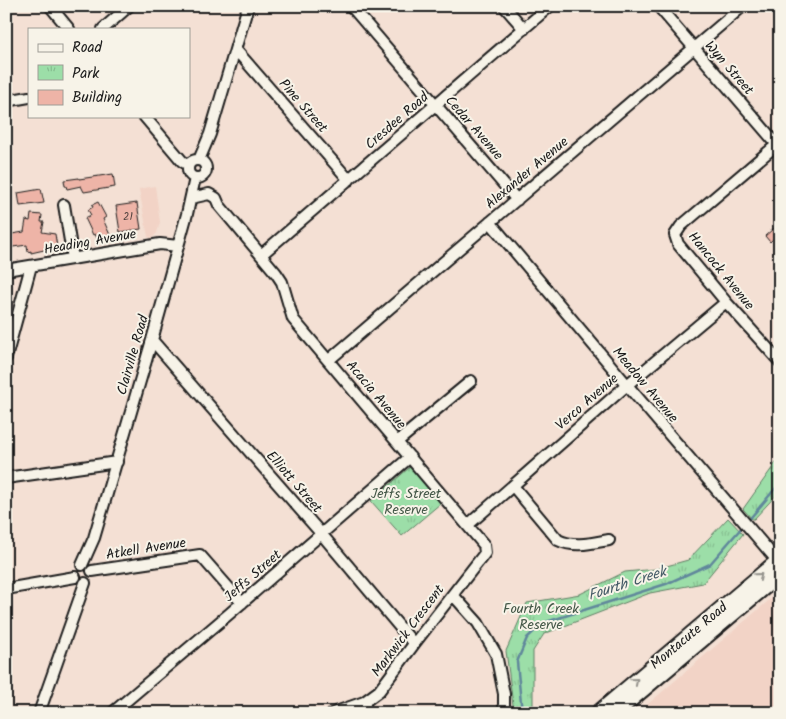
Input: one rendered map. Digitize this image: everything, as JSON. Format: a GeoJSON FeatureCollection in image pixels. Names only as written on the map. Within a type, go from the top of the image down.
{"type":"FeatureCollection","features":[{"type":"Feature","properties":{"kind":"main road","name":"Montacute Road"},"geometry":{"type":"LineString","coordinates":[[598,713],[779,564]]}},
{"type":"Feature","properties":{"kind":"main road","name":"Montacute Road"},"geometry":{"type":"LineString","coordinates":[[615,713],[779,564]]}},
{"type":"Feature","properties":{"kind":"street"},"geometry":{"type":"LineString","coordinates":[[50,6],[68,28]]}},
{"type":"Feature","properties":{"kind":"street"},"geometry":{"type":"LineString","coordinates":[[104,28],[129,6]]}},
{"type":"Feature","properties":{"kind":"street"},"geometry":{"type":"LineString","coordinates":[[200,160],[210,134],[248,6]]}},
{"type":"Feature","properties":{"kind":"street","name":"Cedar Avenue"},"geometry":{"type":"LineString","coordinates":[[351,6],[517,200]]}},
{"type":"Feature","properties":{"kind":"street"},"geometry":{"type":"LineString","coordinates":[[504,6],[524,29]]}},
{"type":"Feature","properties":{"kind":"street","name":"Cresdee Road"},"geometry":{"type":"LineString","coordinates":[[261,255],[550,6]]}},
{"type":"Feature","properties":{"kind":"street","name":"Wyn Street"},"geometry":{"type":"LineString","coordinates":[[658,6],[779,145]]}},
{"type":"Feature","properties":{"kind":"street","name":"Alexander Avenue"},"geometry":{"type":"LineString","coordinates":[[329,360],[743,6]]}},
{"type":"Feature","properties":{"kind":"street","name":"Pine Street"},"geometry":{"type":"LineString","coordinates":[[236,50],[348,180]]}},
{"type":"Feature","properties":{"kind":"street"},"geometry":{"type":"LineString","coordinates":[[6,101],[28,97]]}},
{"type":"Feature","properties":{"kind":"street"},"geometry":{"type":"LineString","coordinates":[[146,118],[188,166]]}},
{"type":"Feature","properties":{"kind":"street","name":"Hancock Avenue"},"geometry":{"type":"LineString","coordinates":[[779,145],[680,226],[676,235],[678,244],[726,302],[780,362]]}},
{"type":"Feature","properties":{"kind":"street"},"geometry":{"type":"LineString","coordinates":[[193,160],[200,160],[205,163],[206,173],[202,177],[195,178],[190,176],[188,166],[193,160]]}},
{"type":"Feature","properties":{"kind":"street","name":"Clairville Road"},"geometry":{"type":"LineString","coordinates":[[88,568],[94,538],[152,340],[195,178]]}},
{"type":"Feature","properties":{"kind":"street","name":"Acacia Avenue"},"geometry":{"type":"LineString","coordinates":[[191,198],[209,194],[214,196],[219,205],[282,282],[293,319],[484,545]]}},
{"type":"Feature","properties":{"kind":"street"},"geometry":{"type":"LineString","coordinates":[[64,205],[73,259]]}},
{"type":"Feature","properties":{"kind":"street","name":"Meadow Avenue"},"geometry":{"type":"LineString","coordinates":[[490,222],[779,564]]}},
{"type":"Feature","properties":{"kind":"street","name":"Heading Avenue"},"geometry":{"type":"LineString","coordinates":[[6,270],[160,244],[178,246]]}},
{"type":"Feature","properties":{"kind":"street"},"geometry":{"type":"LineString","coordinates":[[6,358],[31,266]]}},
{"type":"Feature","properties":{"kind":"street","name":"Verco Avenue"},"geometry":{"type":"LineString","coordinates":[[468,525],[627,385],[726,302]]}},
{"type":"Feature","properties":{"kind":"street","name":"Elliott Street"},"geometry":{"type":"LineString","coordinates":[[152,340],[414,644]]}},
{"type":"Feature","properties":{"kind":"street"},"geometry":{"type":"LineString","coordinates":[[397,442],[471,381]]}},
{"type":"Feature","properties":{"kind":"street","name":"Jeffs Street"},"geometry":{"type":"LineString","coordinates":[[112,713],[410,457]]}},
{"type":"Feature","properties":{"kind":"street"},"geometry":{"type":"LineString","coordinates":[[6,478],[117,462]]}},
{"type":"Feature","properties":{"kind":"street"},"geometry":{"type":"LineString","coordinates":[[513,486],[558,540],[566,544],[575,545],[609,540]]}},
{"type":"Feature","properties":{"kind":"street","name":"Markwick Crescent"},"geometry":{"type":"LineString","coordinates":[[333,713],[364,702],[379,692],[485,553],[484,545]]}},
{"type":"Feature","properties":{"kind":"street","name":"Atkell Avenue"},"geometry":{"type":"LineString","coordinates":[[88,568],[200,555],[242,603]]}},
{"type":"Feature","properties":{"kind":"street"},"geometry":{"type":"LineString","coordinates":[[6,589],[79,580],[92,578],[88,568],[77,568],[79,580],[72,615],[39,713]]}},
{"type":"Feature","properties":{"kind":"street"},"geometry":{"type":"LineString","coordinates":[[453,595],[478,624],[496,654],[504,694],[504,713]]}},
{"type":"Feature","properties":{"kind":"street"},"geometry":{"type":"LineString","coordinates":[[364,702],[367,713]]}},
{"type":"Feature","properties":{"kind":"shaded area"},"geometry":{"type":"Polygon","coordinates":[[[155,186],[160,222],[157,233],[151,239],[148,237],[139,189],[155,186]]]}},
{"type":"Feature","properties":{"kind":"shaded area"},"geometry":{"type":"Polygon","coordinates":[[[780,591],[780,713],[644,713],[641,710],[780,591]]]}},
{"type":"Feature","properties":{"kind":"green space"},"geometry":{"type":"Polygon","coordinates":[[[780,457],[780,491],[752,519],[743,509],[780,457]]]}},
{"type":"Feature","properties":{"kind":"green space","name":"Jeffs Street Reserve"},"geometry":{"type":"Polygon","coordinates":[[[410,467],[441,503],[402,536],[371,501],[410,467]]]}},
{"type":"Feature","properties":{"kind":"green space","name":"Fourth Creek Reserve"},"geometry":{"type":"Polygon","coordinates":[[[728,518],[743,534],[703,583],[650,593],[544,634],[533,651],[533,713],[512,713],[513,705],[506,651],[527,603],[580,594],[625,572],[656,569],[688,560],[728,518]]]}},
{"type":"Feature","properties":{"kind":"building"},"geometry":{"type":"Polygon","coordinates":[[[113,174],[115,187],[84,192],[81,186],[67,189],[65,186],[64,180],[113,174]]]}},
{"type":"Feature","properties":{"kind":"building"},"geometry":{"type":"Polygon","coordinates":[[[41,189],[44,203],[20,206],[18,193],[41,189]]]}},
{"type":"Feature","properties":{"kind":"building"},"geometry":{"type":"Polygon","coordinates":[[[98,202],[106,217],[103,219],[110,235],[102,239],[100,236],[97,238],[95,234],[93,235],[85,218],[91,215],[88,210],[93,207],[92,205],[98,202]]]}},
{"type":"Feature","properties":{"kind":"building"},"geometry":{"type":"Polygon","coordinates":[[[137,203],[141,229],[120,232],[116,206],[137,203]]]}},
{"type":"Feature","properties":{"kind":"building"},"geometry":{"type":"Polygon","coordinates":[[[31,214],[42,215],[41,222],[44,222],[42,232],[55,234],[57,247],[31,253],[31,251],[28,252],[27,245],[6,248],[6,235],[24,232],[26,220],[30,221],[31,214]]]}},
{"type":"Feature","properties":{"kind":"building"},"geometry":{"type":"Polygon","coordinates":[[[780,223],[780,247],[773,239],[770,242],[765,236],[780,223]]]}},
{"type":"Feature","properties":{"kind":"waterway","name":"Fourth Creek"},"geometry":{"type":"LineString","coordinates":[[747,522],[780,483]]}},
{"type":"Feature","properties":{"kind":"waterway","name":"Fourth Creek"},"geometry":{"type":"LineString","coordinates":[[522,713],[517,662],[527,638],[543,623],[666,584],[710,564],[743,526]]}}]}
